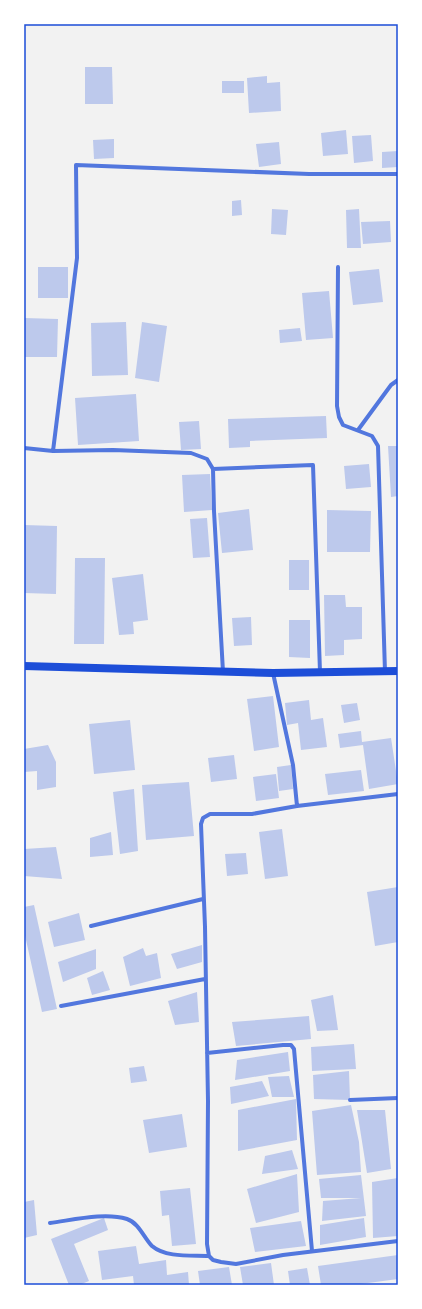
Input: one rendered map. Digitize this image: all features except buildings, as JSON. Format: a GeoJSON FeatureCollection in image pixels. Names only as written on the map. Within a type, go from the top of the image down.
{"type":"FeatureCollection","features":[{"type":"Feature","properties":{"kind":"main road"},"geometry":{"type":"LineString","coordinates":[[24,666],[273,673],[398,671]]}},
{"type":"Feature","properties":{"kind":"street"},"geometry":{"type":"LineString","coordinates":[[53,451],[77,258],[76,165],[309,174],[398,174]]}},
{"type":"Feature","properties":{"kind":"street"},"geometry":{"type":"LineString","coordinates":[[338,267],[337,406],[339,417],[343,425],[372,436],[378,446],[386,672]]}},
{"type":"Feature","properties":{"kind":"street"},"geometry":{"type":"LineString","coordinates":[[358,430],[391,384],[398,380]]}},
{"type":"Feature","properties":{"kind":"street"},"geometry":{"type":"LineString","coordinates":[[24,448],[53,451],[113,450],[191,453],[207,459],[213,469],[223,672]]}},
{"type":"Feature","properties":{"kind":"street"},"geometry":{"type":"LineString","coordinates":[[213,469],[313,465],[320,672]]}},
{"type":"Feature","properties":{"kind":"street"},"geometry":{"type":"LineString","coordinates":[[273,673],[293,765],[297,806]]}},
{"type":"Feature","properties":{"kind":"street"},"geometry":{"type":"LineString","coordinates":[[398,794],[297,806],[252,814],[210,814],[203,818],[200,824],[207,1053],[207,1244],[209,1256],[213,1260],[236,1264],[283,1255],[398,1242]]}},
{"type":"Feature","properties":{"kind":"street"},"geometry":{"type":"LineString","coordinates":[[91,926],[203,900]]}},
{"type":"Feature","properties":{"kind":"street"},"geometry":{"type":"LineString","coordinates":[[61,1006],[205,979]]}},
{"type":"Feature","properties":{"kind":"street"},"geometry":{"type":"LineString","coordinates":[[207,1053],[283,1045],[290,1045],[294,1049],[312,1252]]}},
{"type":"Feature","properties":{"kind":"street"},"geometry":{"type":"LineString","coordinates":[[350,1100],[398,1098]]}},
{"type":"Feature","properties":{"kind":"street"},"geometry":{"type":"LineString","coordinates":[[50,1223],[104,1216],[120,1218],[129,1220],[136,1225],[153,1246],[160,1250],[172,1254],[209,1256]]}}]}
